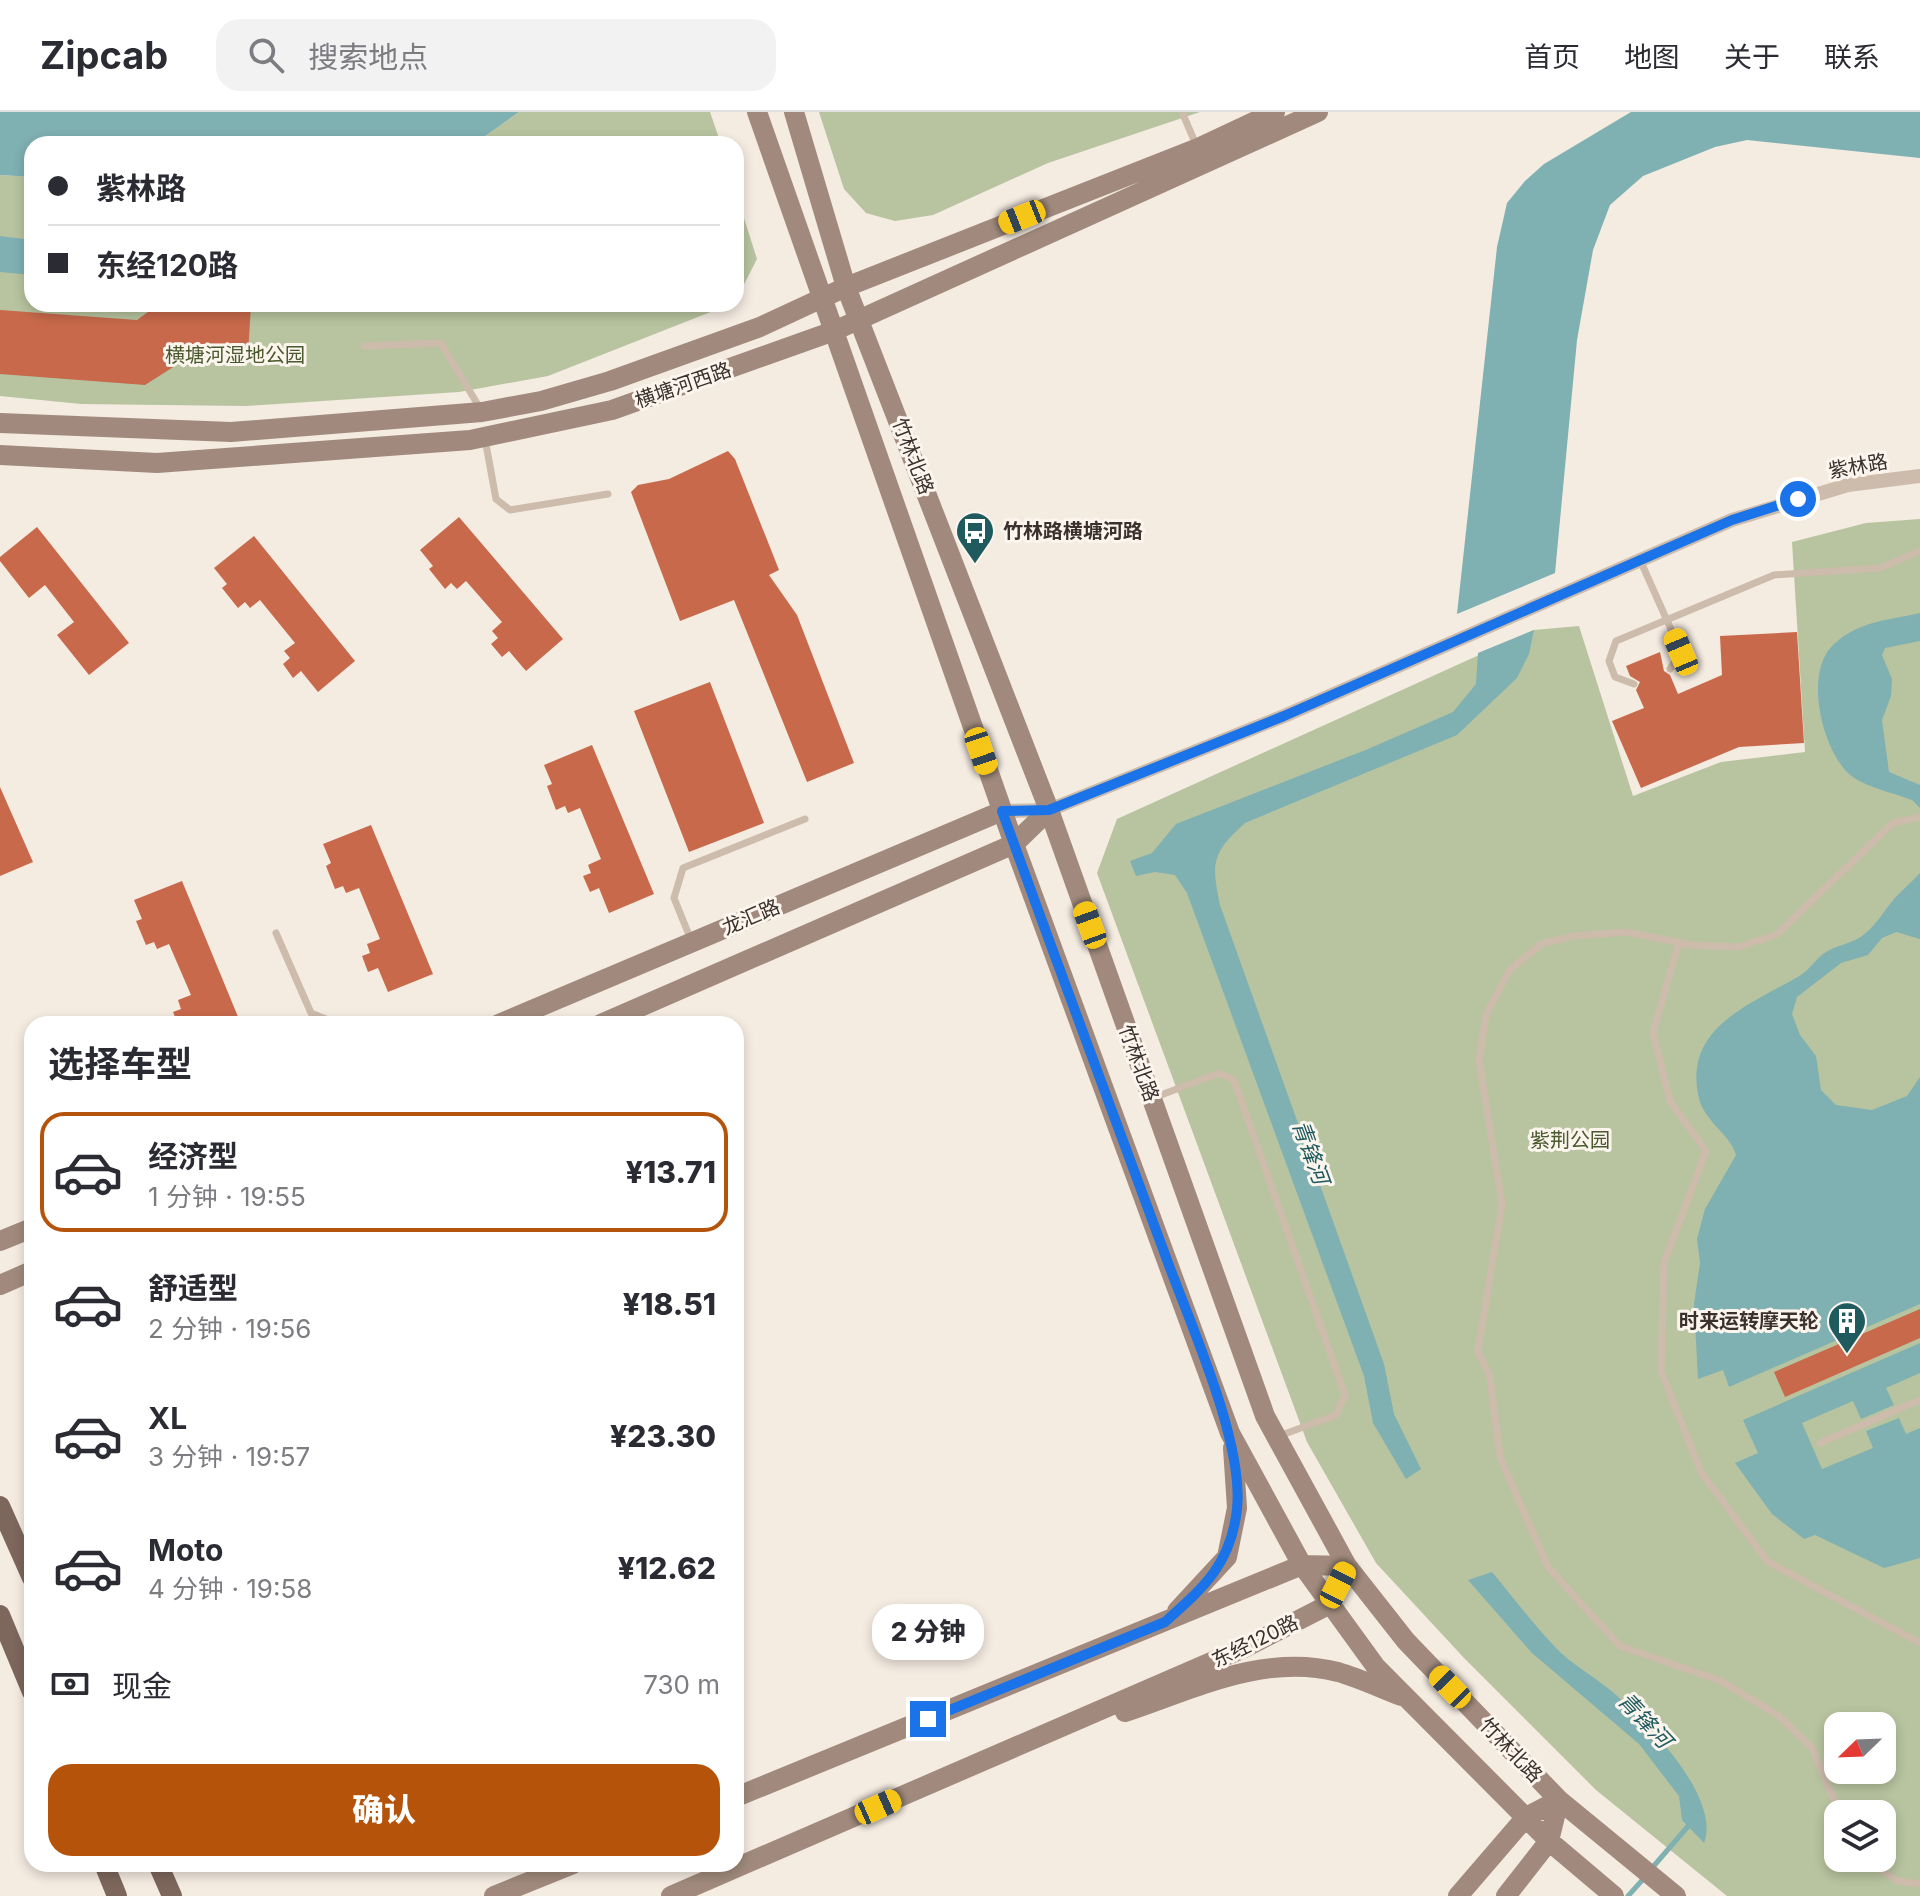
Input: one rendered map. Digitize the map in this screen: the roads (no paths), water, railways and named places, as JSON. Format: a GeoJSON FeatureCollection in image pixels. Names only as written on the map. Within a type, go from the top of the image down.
{"type":"FeatureCollection","features":[{"type":"Feature","properties":{"kind":"main road","name":"竹林北路"},"geometry":{"type":"LineString","coordinates":[[757,112],[1002,811],[1230,1433],[1302,1565],[1328,1605],[1376,1667],[1549,1841],[1613,1896]]}},
{"type":"Feature","properties":{"kind":"main road","name":"竹林北路"},"geometry":{"type":"LineString","coordinates":[[794,112],[846,287],[1049,810],[1265,1416],[1347,1566],[1406,1641],[1559,1800],[1675,1896]]}},
{"type":"Feature","properties":{"kind":"main road","name":"横塘河西路"},"geometry":{"type":"LineString","coordinates":[[0,423],[231,432],[482,412],[541,401],[610,381],[760,327],[846,287],[1198,148],[1275,112]]}},
{"type":"Feature","properties":{"kind":"main road","name":"横塘河西路"},"geometry":{"type":"LineString","coordinates":[[0,455],[157,463],[485,437],[612,410],[834,331],[1318,112]]}},
{"type":"Feature","properties":{"kind":"main road","name":"龙汇路"},"geometry":{"type":"LineString","coordinates":[[619,1016],[1014,844],[1049,810]]}},
{"type":"Feature","properties":{"kind":"main road","name":"龙汇路"},"geometry":{"type":"LineString","coordinates":[[518,1016],[1002,811]]}},
{"type":"Feature","properties":{"kind":"main road"},"geometry":{"type":"LineString","coordinates":[[0,1241],[24,1231]]}},
{"type":"Feature","properties":{"kind":"main road"},"geometry":{"type":"LineString","coordinates":[[0,1285],[24,1274]]}},
{"type":"Feature","properties":{"kind":"main road"},"geometry":{"type":"LineString","coordinates":[[1165,1622],[1196,1594],[1227,1557],[1237,1508],[1236,1458],[1198,1346]]}},
{"type":"Feature","properties":{"kind":"main road"},"geometry":{"type":"LineString","coordinates":[[0,1506],[24,1560]]}},
{"type":"Feature","properties":{"kind":"main road"},"geometry":{"type":"LineString","coordinates":[[744,1794],[1302,1565],[1347,1566],[1328,1605]]}},
{"type":"Feature","properties":{"kind":"main road","name":"东经120路"},"geometry":{"type":"LineString","coordinates":[[744,1864],[1246,1647],[1328,1605]]}},
{"type":"Feature","properties":{"kind":"main road"},"geometry":{"type":"LineString","coordinates":[[0,1615],[24,1673]]}},
{"type":"Feature","properties":{"kind":"main road"},"geometry":{"type":"LineString","coordinates":[[985,1759],[1243,1671],[1282,1666],[1337,1672],[1408,1698]]}},
{"type":"Feature","properties":{"kind":"main road"},"geometry":{"type":"LineString","coordinates":[[1458,1896],[1526,1817],[1559,1800]]}},
{"type":"Feature","properties":{"kind":"main road"},"geometry":{"type":"LineString","coordinates":[[1506,1896],[1549,1841],[1559,1800]]}},
{"type":"Feature","properties":{"kind":"main road"},"geometry":{"type":"LineString","coordinates":[[107,1872],[117,1896]]}},
{"type":"Feature","properties":{"kind":"main road"},"geometry":{"type":"LineString","coordinates":[[162,1872],[172,1896]]}},
{"type":"Feature","properties":{"kind":"main road"},"geometry":{"type":"LineString","coordinates":[[494,1896],[553,1872]]}},
{"type":"Feature","properties":{"kind":"main road","name":"东经120路"},"geometry":{"type":"LineString","coordinates":[[671,1896],[726,1872]]}},
{"type":"Feature","properties":{"kind":"street","name":"紫林路"},"geometry":{"type":"LineString","coordinates":[[1002,811],[1049,810],[1284,716],[1732,520],[1848,485],[1920,476]]}},
{"type":"Feature","properties":{"kind":"lane"},"geometry":{"type":"LineString","coordinates":[[1182,112],[1198,148]]}},
{"type":"Feature","properties":{"kind":"lane"},"geometry":{"type":"LineString","coordinates":[[364,346],[441,343],[482,412]]}},
{"type":"Feature","properties":{"kind":"lane"},"geometry":{"type":"LineString","coordinates":[[485,437],[496,499],[510,510],[608,494]]}},
{"type":"Feature","properties":{"kind":"lane"},"geometry":{"type":"LineString","coordinates":[[1634,684],[1615,677],[1609,661],[1616,641],[1774,575],[1880,568],[1920,551]]}},
{"type":"Feature","properties":{"kind":"lane"},"geometry":{"type":"LineString","coordinates":[[1641,562],[1681,652],[1670,669]]}},
{"type":"Feature","properties":{"kind":"lane"},"geometry":{"type":"LineString","coordinates":[[1834,1800],[1812,1748],[1779,1716],[1721,1681],[1620,1646],[1548,1567],[1500,1457],[1490,1377],[1478,1351],[1502,1204],[1479,1060],[1486,1014],[1510,970],[1541,944],[1574,936],[1627,932],[1679,943],[1738,947],[1776,935],[1893,823],[1920,817]]}},
{"type":"Feature","properties":{"kind":"lane"},"geometry":{"type":"LineString","coordinates":[[692,942],[674,898],[683,868],[805,819]]}},
{"type":"Feature","properties":{"kind":"lane"},"geometry":{"type":"LineString","coordinates":[[276,933],[311,1013],[318,1016]]}},
{"type":"Feature","properties":{"kind":"lane"},"geometry":{"type":"LineString","coordinates":[[1679,943],[1653,1032],[1670,1101],[1706,1151],[1664,1263],[1661,1371],[1701,1472],[1768,1562],[1920,1643]]}},
{"type":"Feature","properties":{"kind":"lane"},"geometry":{"type":"LineString","coordinates":[[1152,1098],[1219,1073],[1234,1080],[1345,1395],[1336,1415],[1277,1437]]}},
{"type":"Feature","properties":{"kind":"lane"},"geometry":{"type":"LineString","coordinates":[[1820,1443],[1920,1400]]}},
{"type":"Feature","properties":{"kind":"lane"},"geometry":{"type":"LineString","coordinates":[[1885,1872],[1897,1881],[1920,1884]]}},
{"type":"Feature","properties":{"kind":"water"},"geometry":{"type":"Polygon","coordinates":[[[0,112],[519,112],[485,136],[24,136],[24,176],[0,175],[0,112]]]}},
{"type":"Feature","properties":{"kind":"water"},"geometry":{"type":"Polygon","coordinates":[[[1631,112],[1920,112],[1920,158],[1747,140],[1715,147],[1643,176],[1610,205],[1593,250],[1577,340],[1555,573],[1457,614],[1497,247],[1507,203],[1544,164],[1631,112]]]}},
{"type":"Feature","properties":{"kind":"water"},"geometry":{"type":"Polygon","coordinates":[[[0,236],[24,239],[24,274],[0,272],[0,236]]]}},
{"type":"Feature","properties":{"kind":"water"},"geometry":{"type":"Polygon","coordinates":[[[1920,613],[1920,641],[1885,648],[1882,655],[1892,679],[1891,696],[1882,720],[1889,772],[1920,785],[1920,808],[1912,800],[1871,786],[1849,774],[1839,762],[1824,729],[1818,691],[1819,673],[1825,657],[1844,636],[1875,622],[1920,613]]]}},
{"type":"Feature","properties":{"kind":"water"},"geometry":{"type":"Polygon","coordinates":[[[1534,630],[1529,654],[1517,678],[1457,735],[1245,823],[1220,851],[1215,868],[1220,905],[1384,1364],[1394,1414],[1421,1469],[1406,1479],[1373,1423],[1364,1376],[1187,893],[1175,875],[1155,872],[1136,876],[1130,861],[1152,853],[1176,824],[1368,749],[1453,712],[1476,684],[1478,653],[1534,630]]]}},
{"type":"Feature","properties":{"kind":"water"},"geometry":{"type":"Polygon","coordinates":[[[1920,873],[1920,939],[1896,932],[1882,938],[1868,955],[1841,963],[1797,997],[1792,1014],[1800,1035],[1816,1056],[1821,1090],[1836,1105],[1872,1110],[1907,1096],[1920,1077],[1920,1304],[1729,1387],[1723,1370],[1698,1379],[1694,1304],[1700,1263],[1697,1239],[1705,1209],[1736,1155],[1705,1112],[1698,1094],[1697,1070],[1702,1050],[1712,1033],[1727,1019],[1801,975],[1828,951],[1867,932],[1920,873]]]}},
{"type":"Feature","properties":{"kind":"water"},"geometry":{"type":"Polygon","coordinates":[[[1920,1343],[1920,1373],[1886,1388],[1894,1405],[1861,1419],[1853,1401],[1802,1423],[1822,1469],[1873,1448],[1866,1431],[1899,1418],[1906,1434],[1920,1428],[1920,1558],[1884,1568],[1815,1535],[1804,1539],[1772,1514],[1735,1463],[1758,1453],[1743,1420],[1920,1343]]]}},
{"type":"Feature","properties":{"kind":"water"},"geometry":{"type":"Polygon","coordinates":[[[1492,1572],[1556,1648],[1624,1702],[1676,1759],[1702,1803],[1706,1824],[1704,1843],[1682,1820],[1679,1796],[1639,1744],[1532,1653],[1468,1580],[1492,1572]]]}},
{"type":"Feature","properties":{"kind":"waterway","name":"青锋河"},"geometry":{"type":"LineString","coordinates":[[1652,1868],[1690,1824]]}},
{"type":"Feature","properties":{"kind":"waterway","name":"青锋河"},"geometry":{"type":"LineString","coordinates":[[1628,1896],[1646,1876]]}},
{"type":"Feature","properties":{"kind":"place","name":"竹林路横塘河路"},"geometry":{"type":"Point","coordinates":[975,565]}},
{"type":"Feature","properties":{"kind":"place","name":"时来运转摩天轮"},"geometry":{"type":"Point","coordinates":[1847,1355]}},
{"type":"Feature","properties":{"kind":"park label","name":"横塘河湿地公园"},"geometry":{"type":"Point","coordinates":[235,355]}},
{"type":"Feature","properties":{"kind":"park label","name":"紫荆公园"},"geometry":{"type":"Point","coordinates":[1570,1140]}}]}
